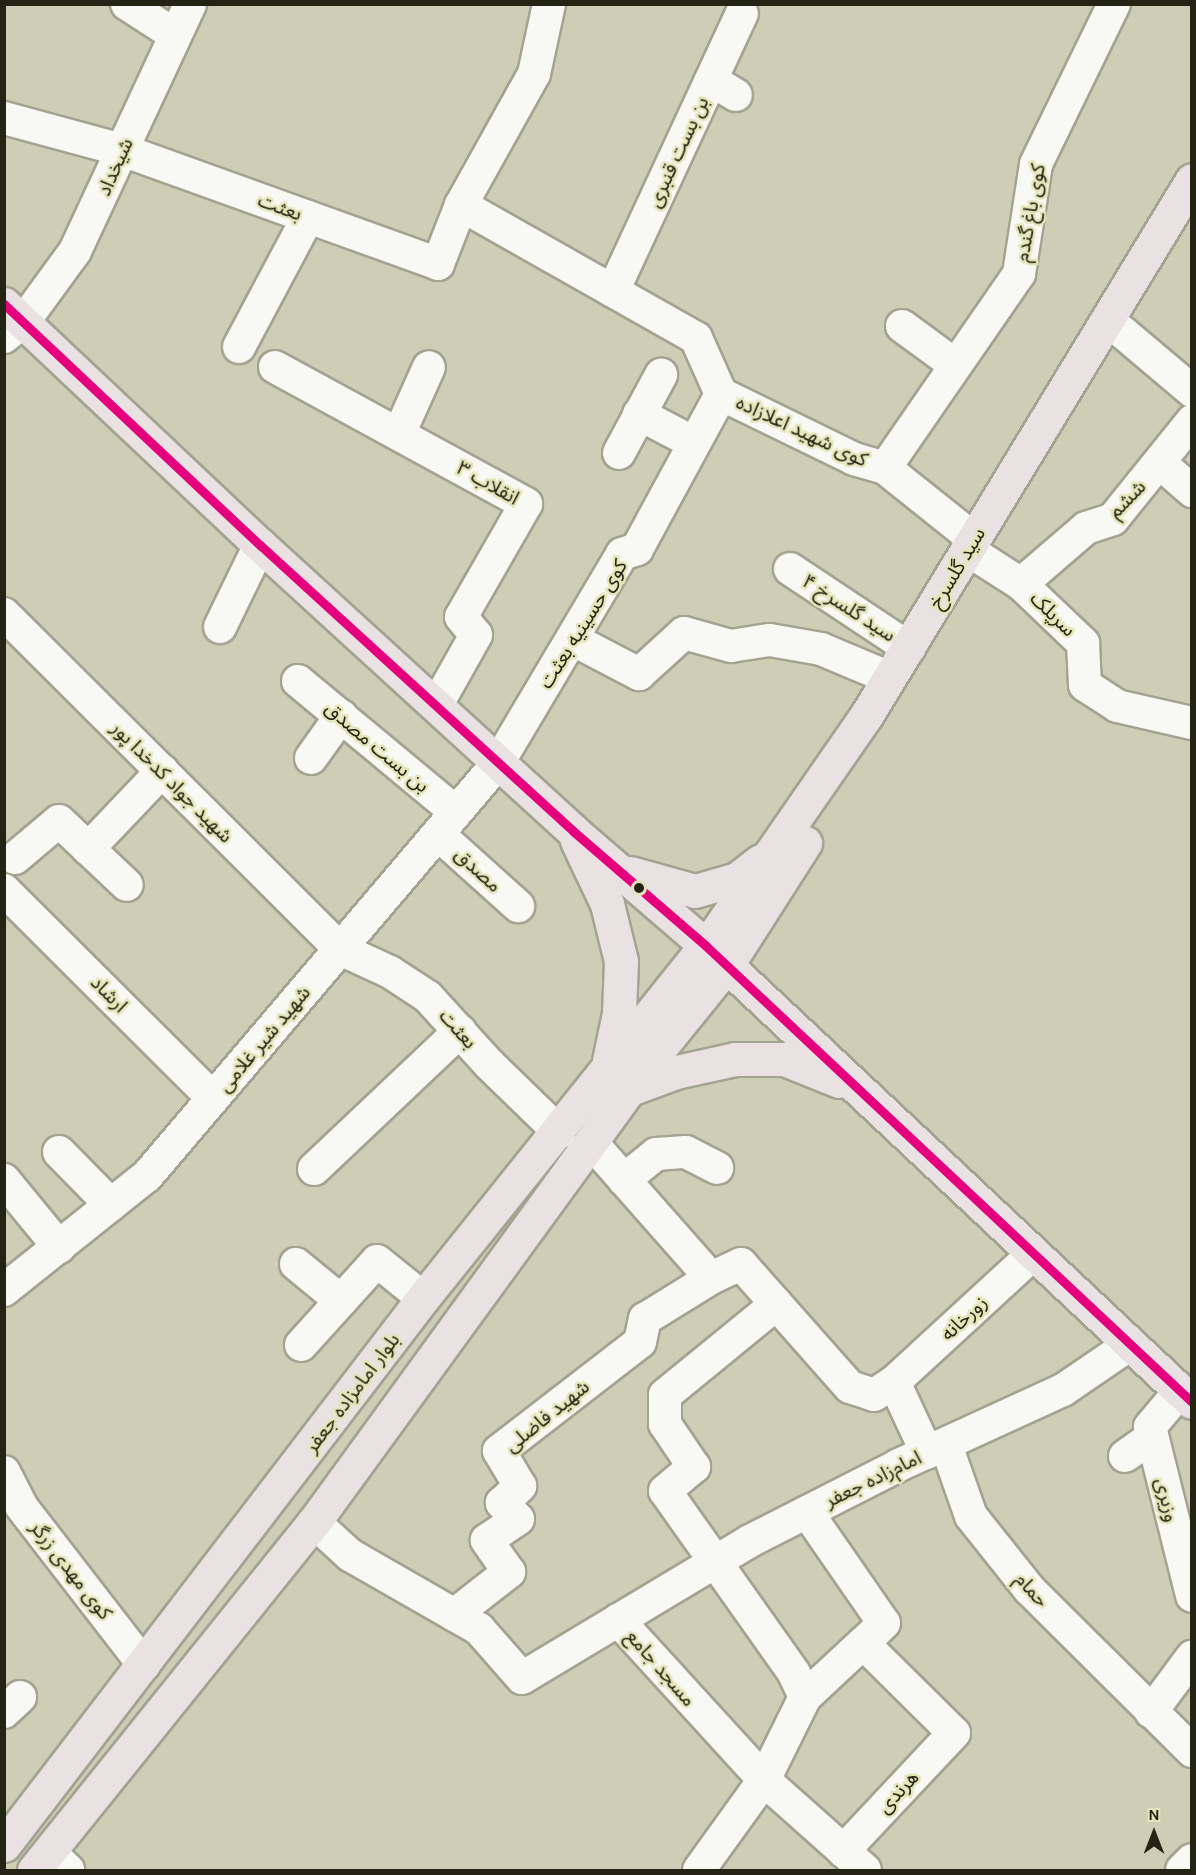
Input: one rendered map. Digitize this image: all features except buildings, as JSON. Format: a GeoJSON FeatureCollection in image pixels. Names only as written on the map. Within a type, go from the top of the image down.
{"type":"FeatureCollection","features":[{"type":"Feature","properties":{"kind":"main road","name":"سید گلسرخ"},"geometry":{"type":"LineString","coordinates":[[717,956],[881,726],[978,549],[1191,180]]}},
{"type":"Feature","properties":{"kind":"main road","name":"سید گلسرخ"},"geometry":{"type":"LineString","coordinates":[[717,956],[775,849],[978,549],[1121,331],[1191,212]]}},
{"type":"Feature","properties":{"kind":"main road"},"geometry":{"type":"LineString","coordinates":[[11,320],[573,831],[717,956],[1186,1396]]}},
{"type":"Feature","properties":{"kind":"main road"},"geometry":{"type":"LineString","coordinates":[[573,831],[608,904],[621,961],[619,1013],[629,1055]]}},
{"type":"Feature","properties":{"kind":"main road"},"geometry":{"type":"LineString","coordinates":[[615,867],[660,884],[695,891],[737,879],[775,849]]}},
{"type":"Feature","properties":{"kind":"main road","name":"بلوار امامزاده جعفر"},"geometry":{"type":"LineString","coordinates":[[4,1845],[423,1298],[559,1132],[717,956]]}},
{"type":"Feature","properties":{"kind":"main road","name":"بلوار امامزاده جعفر"},"geometry":{"type":"LineString","coordinates":[[51,1865],[314,1522],[630,1089],[629,1055]]}},
{"type":"Feature","properties":{"kind":"main road"},"geometry":{"type":"LineString","coordinates":[[630,1089],[676,1072],[735,1059],[784,1059],[856,1088]]}},
{"type":"Feature","properties":{"kind":"street"},"geometry":{"type":"LineString","coordinates":[[128,4],[175,35]]}},
{"type":"Feature","properties":{"kind":"street","name":"شیخداد"},"geometry":{"type":"LineString","coordinates":[[11,320],[75,251],[190,4]]}},
{"type":"Feature","properties":{"kind":"street"},"geometry":{"type":"LineString","coordinates":[[461,205],[534,74],[549,4]]}},
{"type":"Feature","properties":{"kind":"street","name":"کوی باغ گندم"},"geometry":{"type":"LineString","coordinates":[[885,468],[954,364],[1019,274],[1036,164],[1114,4]]}},
{"type":"Feature","properties":{"kind":"street","name":"بن بست قنبری"},"geometry":{"type":"LineString","coordinates":[[613,291],[724,87],[742,13]]}},
{"type":"Feature","properties":{"kind":"street","name":"بعثت"},"geometry":{"type":"LineString","coordinates":[[4,118],[122,150],[438,264],[461,205]]}},
{"type":"Feature","properties":{"kind":"street","name":"کوی شهید اعلازاده"},"geometry":{"type":"LineString","coordinates":[[461,205],[696,338],[721,394],[854,459],[885,468],[978,549]]}},
{"type":"Feature","properties":{"kind":"street"},"geometry":{"type":"LineString","coordinates":[[239,347],[308,217]]}},
{"type":"Feature","properties":{"kind":"street"},"geometry":{"type":"LineString","coordinates":[[903,326],[954,364]]}},
{"type":"Feature","properties":{"kind":"street"},"geometry":{"type":"LineString","coordinates":[[1121,331],[1191,391]]}},
{"type":"Feature","properties":{"kind":"street","name":"انقلاب ۳"},"geometry":{"type":"LineString","coordinates":[[276,367],[526,504],[461,617],[476,635],[436,706]]}},
{"type":"Feature","properties":{"kind":"street"},"geometry":{"type":"LineString","coordinates":[[399,434],[429,367]]}},
{"type":"Feature","properties":{"kind":"street"},"geometry":{"type":"LineString","coordinates":[[619,453],[661,375]]}},
{"type":"Feature","properties":{"kind":"street","name":"کوی حسینیه بعثت"},"geometry":{"type":"LineString","coordinates":[[498,763],[622,554],[637,549],[721,394]]}},
{"type":"Feature","properties":{"kind":"street"},"geometry":{"type":"LineString","coordinates":[[639,414],[694,443]]}},
{"type":"Feature","properties":{"kind":"street","name":"ششم"},"geometry":{"type":"LineString","coordinates":[[1021,584],[1086,528],[1113,519],[1160,464],[1191,421]]}},
{"type":"Feature","properties":{"kind":"street"},"geometry":{"type":"LineString","coordinates":[[1160,464],[1191,491]]}},
{"type":"Feature","properties":{"kind":"street"},"geometry":{"type":"LineString","coordinates":[[220,627],[260,545]]}},
{"type":"Feature","properties":{"kind":"street","name":"سرپلک"},"geometry":{"type":"LineString","coordinates":[[978,549],[1021,584],[1083,643],[1085,685],[1117,706],[1191,723]]}},
{"type":"Feature","properties":{"kind":"street","name":"سید گلسرخ ۴"},"geometry":{"type":"LineString","coordinates":[[790,569],[909,648]]}},
{"type":"Feature","properties":{"kind":"street","name":"شهید جواد کدخدا پور"},"geometry":{"type":"LineString","coordinates":[[4,614],[340,949]]}},
{"type":"Feature","properties":{"kind":"street"},"geometry":{"type":"LineString","coordinates":[[572,639],[639,675],[684,633],[731,646],[770,640],[821,649],[890,678]]}},
{"type":"Feature","properties":{"kind":"street","name":"بن بست مصدق"},"geometry":{"type":"LineString","coordinates":[[298,681],[340,716],[447,823]]}},
{"type":"Feature","properties":{"kind":"street"},"geometry":{"type":"LineString","coordinates":[[312,758],[340,716]]}},
{"type":"Feature","properties":{"kind":"street","name":"شهید شیر غلامی"},"geometry":{"type":"LineString","coordinates":[[4,1290],[147,1176],[498,763]]}},
{"type":"Feature","properties":{"kind":"street"},"geometry":{"type":"LineString","coordinates":[[88,849],[162,771]]}},
{"type":"Feature","properties":{"kind":"street"},"geometry":{"type":"LineString","coordinates":[[15,858],[59,821],[127,885]]}},
{"type":"Feature","properties":{"kind":"street","name":"مصدق"},"geometry":{"type":"LineString","coordinates":[[447,823],[518,906]]}},
{"type":"Feature","properties":{"kind":"street","name":"ارشاد"},"geometry":{"type":"LineString","coordinates":[[4,890],[213,1098]]}},
{"type":"Feature","properties":{"kind":"street","name":"بعثت"},"geometry":{"type":"LineString","coordinates":[[340,949],[390,972],[428,997],[559,1132]]}},
{"type":"Feature","properties":{"kind":"street"},"geometry":{"type":"LineString","coordinates":[[314,1169],[460,1031]]}},
{"type":"Feature","properties":{"kind":"street"},"geometry":{"type":"LineString","coordinates":[[591,1142],[711,1278]]}},
{"type":"Feature","properties":{"kind":"street"},"geometry":{"type":"LineString","coordinates":[[59,1152],[111,1205]]}},
{"type":"Feature","properties":{"kind":"street"},"geometry":{"type":"LineString","coordinates":[[624,1180],[656,1154],[686,1152],[717,1168]]}},
{"type":"Feature","properties":{"kind":"street"},"geometry":{"type":"LineString","coordinates":[[4,1180],[58,1247]]}},
{"type":"Feature","properties":{"kind":"street","name":"زورخانه"},"geometry":{"type":"LineString","coordinates":[[711,1278],[741,1264],[850,1388],[874,1395],[894,1382],[1033,1254]]}},
{"type":"Feature","properties":{"kind":"street"},"geometry":{"type":"LineString","coordinates":[[301,1345],[377,1261],[423,1298]]}},
{"type":"Feature","properties":{"kind":"street"},"geometry":{"type":"LineString","coordinates":[[296,1264],[341,1301]]}},
{"type":"Feature","properties":{"kind":"street","name":"شهید فاضلی"},"geometry":{"type":"LineString","coordinates":[[454,1615],[509,1572],[487,1540],[519,1519],[502,1503],[520,1486],[499,1451],[639,1342],[645,1319],[711,1278]]}},
{"type":"Feature","properties":{"kind":"street"},"geometry":{"type":"LineString","coordinates":[[776,1304],[665,1395],[665,1424],[694,1467],[665,1491],[794,1673],[805,1697]]}},
{"type":"Feature","properties":{"kind":"street","name":"امام‌زاده جعفر"},"geometry":{"type":"LineString","coordinates":[[618,1620],[715,1562],[807,1512],[1063,1390],[1130,1345]]}},
{"type":"Feature","properties":{"kind":"street","name":"حمام"},"geometry":{"type":"LineString","coordinates":[[894,1382],[936,1449],[972,1516],[1029,1589],[1151,1712]]}},
{"type":"Feature","properties":{"kind":"street"},"geometry":{"type":"LineString","coordinates":[[1125,1456],[1152,1437],[1150,1427],[1186,1396]]}},
{"type":"Feature","properties":{"kind":"street","name":"وزیری"},"geometry":{"type":"LineString","coordinates":[[1152,1437],[1191,1596]]}},
{"type":"Feature","properties":{"kind":"street","name":"کوی مهدی زرگر"},"geometry":{"type":"LineString","coordinates":[[4,1472],[21,1506],[144,1665]]}},
{"type":"Feature","properties":{"kind":"street"},"geometry":{"type":"LineString","coordinates":[[699,1870],[764,1780],[805,1697],[884,1623],[807,1512]]}},
{"type":"Feature","properties":{"kind":"street","name":"مسجد جامع"},"geometry":{"type":"LineString","coordinates":[[314,1522],[350,1555],[479,1629],[522,1678],[618,1620],[764,1780],[854,1861]]}},
{"type":"Feature","properties":{"kind":"street","name":"هرندی"},"geometry":{"type":"LineString","coordinates":[[854,1861],[954,1733],[863,1643]]}},
{"type":"Feature","properties":{"kind":"street"},"geometry":{"type":"LineString","coordinates":[[1191,1657],[1151,1712],[1191,1751]]}},
{"type":"Feature","properties":{"kind":"street"},"geometry":{"type":"LineString","coordinates":[[1182,1870],[1191,1860]]}},
{"type":"Feature","properties":{"kind":"transit line"},"geometry":{"type":"LineString","coordinates":[[4,304],[260,545],[573,831],[706,946],[1192,1402]]}}]}
